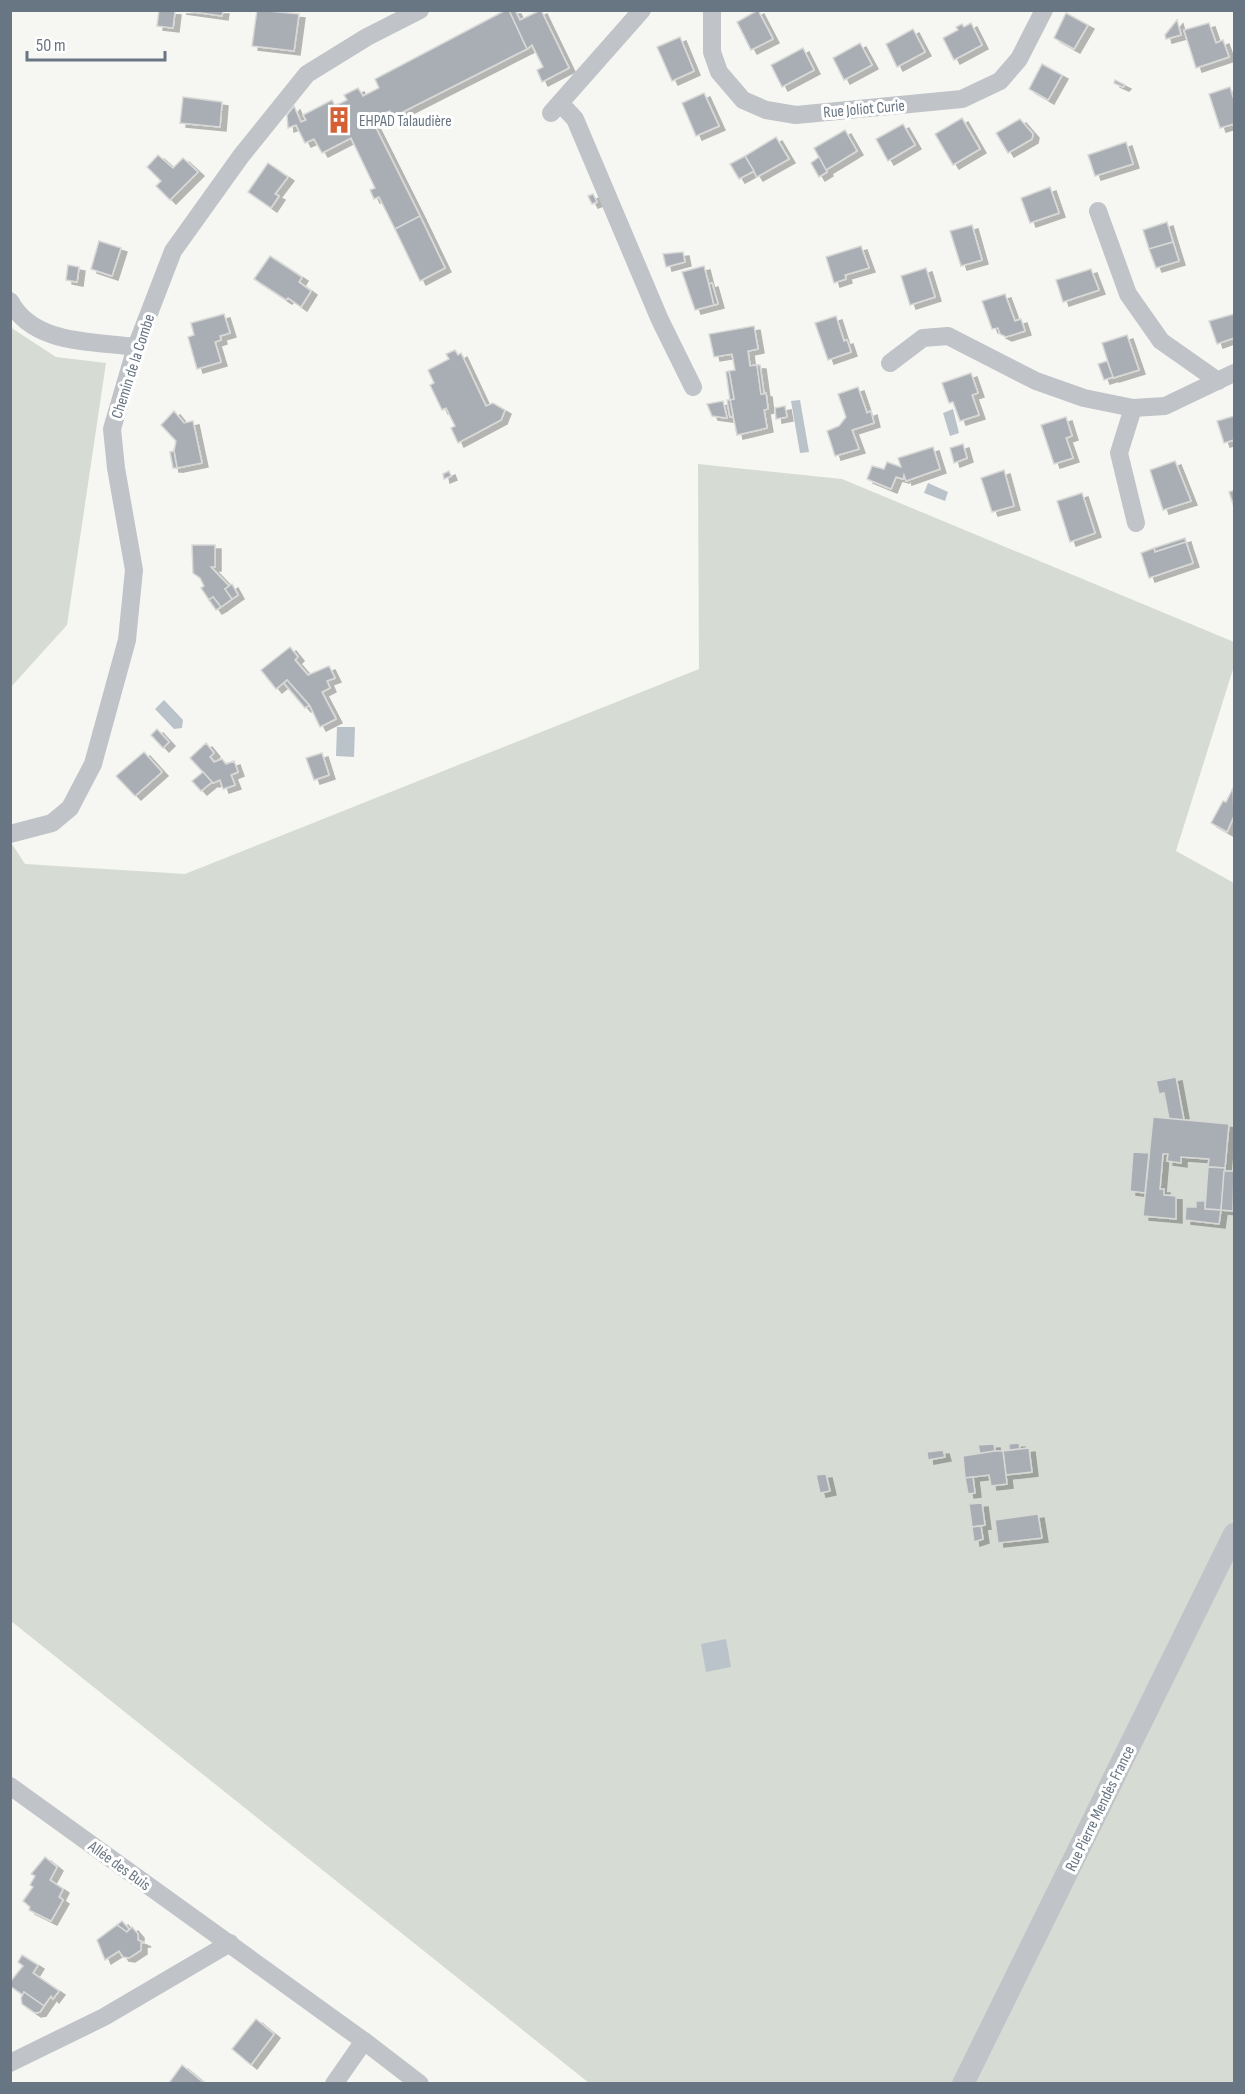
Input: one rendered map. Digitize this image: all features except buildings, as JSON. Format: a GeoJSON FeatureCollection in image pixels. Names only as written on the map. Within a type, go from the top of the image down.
{"type":"FeatureCollection","features":[{"type":"Feature","properties":{"kind":"street","name":"Chemin de la Combe"},"geometry":{"type":"LineString","coordinates":[[10,834],[52,823],[70,808],[93,764],[127,640],[134,570],[116,468],[112,429],[136,347],[173,251],[242,156],[307,74],[368,37],[392,16],[420,10]]}},
{"type":"Feature","properties":{"kind":"street"},"geometry":{"type":"LineString","coordinates":[[642,10],[555,108],[575,119],[660,320],[693,387]]}},
{"type":"Feature","properties":{"kind":"street","name":"Rue Joliot Curie"},"geometry":{"type":"LineString","coordinates":[[712,10],[712,52],[719,72],[743,100],[766,110],[796,115],[962,99],[1000,81],[1019,59],[1044,10]]}},
{"type":"Feature","properties":{"kind":"street"},"geometry":{"type":"LineString","coordinates":[[1098,210],[1128,294],[1161,341],[1226,377]]}},
{"type":"Feature","properties":{"kind":"street"},"geometry":{"type":"LineString","coordinates":[[10,301],[16,312],[31,327],[52,335],[136,347]]}},
{"type":"Feature","properties":{"kind":"street"},"geometry":{"type":"LineString","coordinates":[[890,363],[924,339],[948,336],[1036,381],[1084,398],[1133,408],[1165,406],[1226,377]]}},
{"type":"Feature","properties":{"kind":"street"},"geometry":{"type":"LineString","coordinates":[[1133,408],[1119,453],[1136,523]]}},
{"type":"Feature","properties":{"kind":"street","name":"Rue Pierre Mendès France"},"geometry":{"type":"LineString","coordinates":[[963,2084],[1234,1534]]}},
{"type":"Feature","properties":{"kind":"street","name":"Allée des Buis"},"geometry":{"type":"LineString","coordinates":[[10,1786],[230,1943],[420,2084]]}},
{"type":"Feature","properties":{"kind":"street"},"geometry":{"type":"LineString","coordinates":[[10,2063],[104,2017],[230,1943]]}},
{"type":"Feature","properties":{"kind":"street"},"geometry":{"type":"LineString","coordinates":[[334,2084],[364,2041]]}},
{"type":"Feature","properties":{"kind":"shaded area"},"geometry":{"type":"Polygon","coordinates":[[[10,327],[56,357],[106,363],[67,625],[11,687],[10,327]]]}},
{"type":"Feature","properties":{"kind":"shaded area"},"geometry":{"type":"Polygon","coordinates":[[[800,400],[809,452],[800,453],[791,401],[800,400]]]}},
{"type":"Feature","properties":{"kind":"shaded area"},"geometry":{"type":"Polygon","coordinates":[[[953,409],[959,433],[950,436],[943,413],[953,409]]]}},
{"type":"Feature","properties":{"kind":"shaded area"},"geometry":{"type":"Polygon","coordinates":[[[698,464],[842,479],[1234,642],[1234,666],[1176,851],[1234,883],[1234,2083],[589,2083],[11,1621],[10,841],[25,864],[185,874],[699,669],[698,464]]]}},
{"type":"Feature","properties":{"kind":"shaded area"},"geometry":{"type":"Polygon","coordinates":[[[928,483],[948,492],[945,501],[924,493],[928,483]]]}},
{"type":"Feature","properties":{"kind":"shaded area"},"geometry":{"type":"Polygon","coordinates":[[[164,700],[183,720],[182,728],[174,729],[155,709],[164,700]]]}},
{"type":"Feature","properties":{"kind":"shaded area"},"geometry":{"type":"Polygon","coordinates":[[[337,727],[355,727],[354,757],[336,756],[337,727]]]}},
{"type":"Feature","properties":{"kind":"shaded area"},"geometry":{"type":"Polygon","coordinates":[[[726,1639],[731,1667],[706,1672],[701,1644],[726,1639]]]}},
{"type":"Feature","properties":{"kind":"place","name":"EHPAD Talaudière"},"geometry":{"type":"Point","coordinates":[339,120]}}]}
